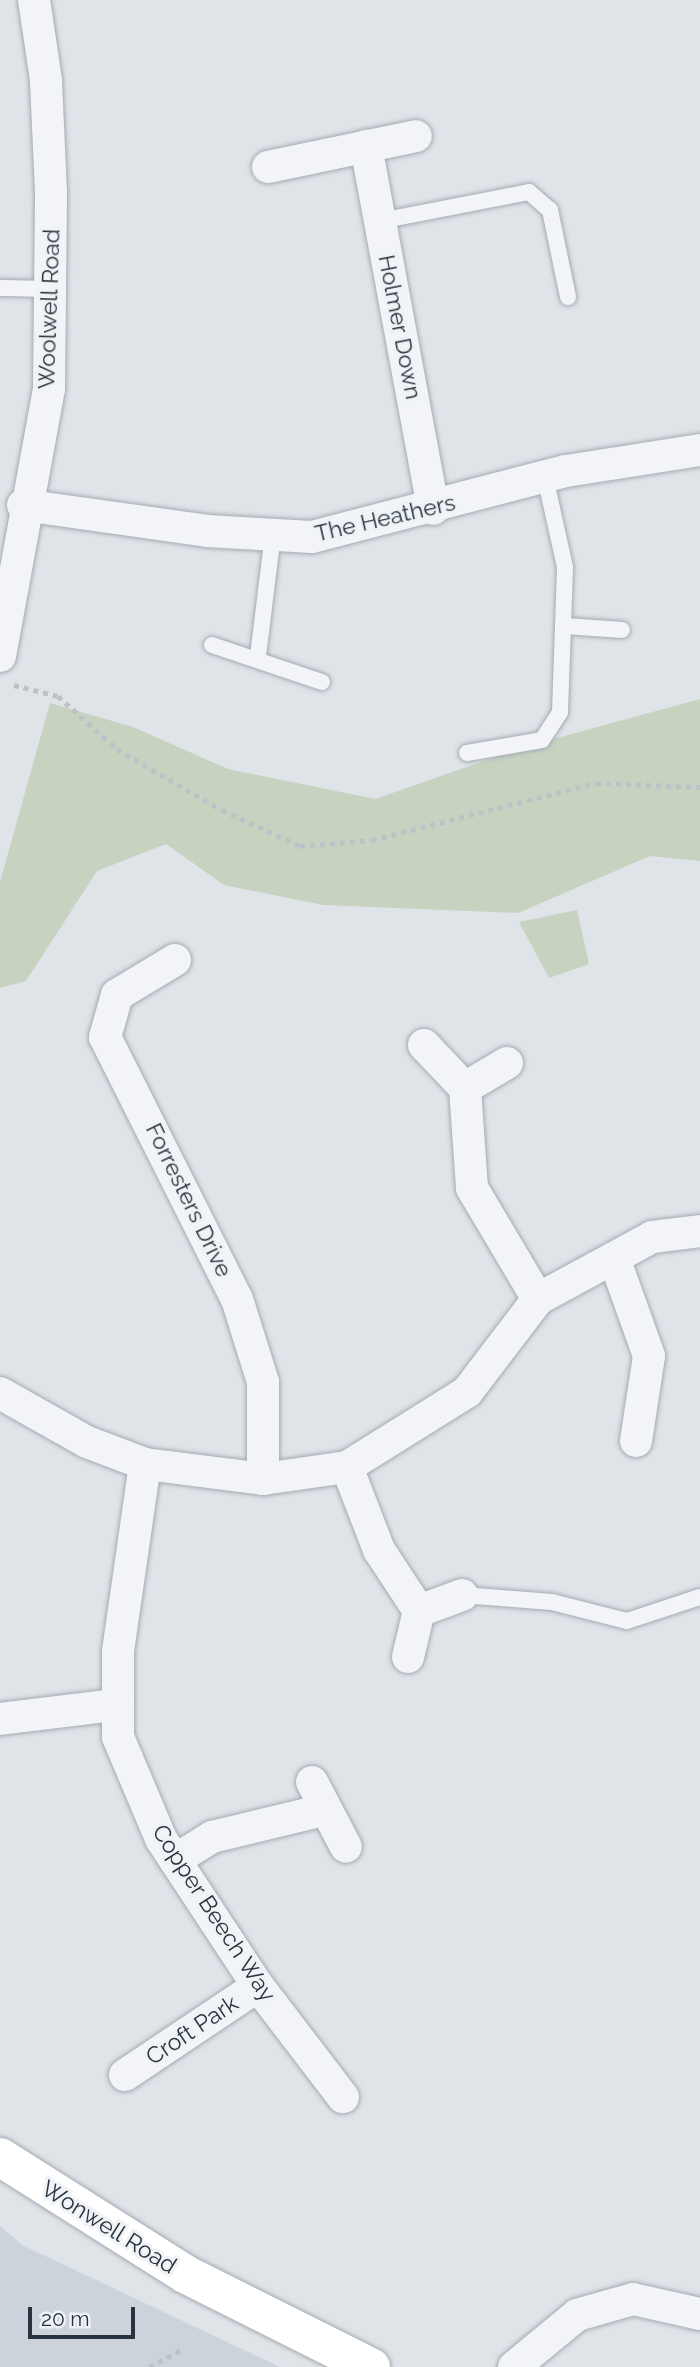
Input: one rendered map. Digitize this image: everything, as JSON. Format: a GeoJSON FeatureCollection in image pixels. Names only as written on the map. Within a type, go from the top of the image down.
{"type":"FeatureCollection","features":[{"type":"Feature","properties":{"kind":"street","name":"Woolwell Road"},"geometry":{"type":"LineString","coordinates":[[0,656],[18,581],[23,505],[49,389],[53,289],[46,80],[34,0]]}},
{"type":"Feature","properties":{"kind":"street"},"geometry":{"type":"LineString","coordinates":[[268,167],[416,136]]}},
{"type":"Feature","properties":{"kind":"street","name":"Holmer Down"},"geometry":{"type":"LineString","coordinates":[[366,146],[433,509]]}},
{"type":"Feature","properties":{"kind":"street","name":"The Heathers"},"geometry":{"type":"LineString","coordinates":[[23,505],[312,537],[433,509],[545,477],[700,450]]}},
{"type":"Feature","properties":{"kind":"street","name":"Forresters Drive"},"geometry":{"type":"LineString","coordinates":[[175,960],[117,995],[105,1037],[237,1299],[263,1382],[263,1479]]}},
{"type":"Feature","properties":{"kind":"street"},"geometry":{"type":"LineString","coordinates":[[424,1045],[465,1087],[472,1188],[538,1299]]}},
{"type":"Feature","properties":{"kind":"street"},"geometry":{"type":"LineString","coordinates":[[465,1087],[507,1063]]}},
{"type":"Feature","properties":{"kind":"street"},"geometry":{"type":"LineString","coordinates":[[0,1393],[88,1443],[145,1464],[263,1479],[347,1467],[467,1392],[538,1299],[652,1237],[700,1231]]}},
{"type":"Feature","properties":{"kind":"street"},"geometry":{"type":"LineString","coordinates":[[614,1258],[649,1356],[636,1441]]}},
{"type":"Feature","properties":{"kind":"street","name":"Copper Beech Way"},"geometry":{"type":"LineString","coordinates":[[145,1464],[114,1705],[118,1737],[175,1860],[258,1986],[343,2097]]}},
{"type":"Feature","properties":{"kind":"street"},"geometry":{"type":"LineString","coordinates":[[347,1467],[379,1550],[419,1611],[408,1657]]}},
{"type":"Feature","properties":{"kind":"street"},"geometry":{"type":"LineString","coordinates":[[419,1611],[462,1595]]}},
{"type":"Feature","properties":{"kind":"street"},"geometry":{"type":"LineString","coordinates":[[0,1719],[114,1705]]}},
{"type":"Feature","properties":{"kind":"street"},"geometry":{"type":"LineString","coordinates":[[175,1860],[212,1837],[318,1796],[346,1847]]}},
{"type":"Feature","properties":{"kind":"street","name":"Croft Park"},"geometry":{"type":"LineString","coordinates":[[125,2075],[258,1986]]}},
{"type":"Feature","properties":{"kind":"street","name":"Wonwell Road"},"geometry":{"type":"LineString","coordinates":[[0,2157],[174,2268],[371,2367]]}},
{"type":"Feature","properties":{"kind":"street"},"geometry":{"type":"LineString","coordinates":[[514,2367],[576,2315],[633,2299],[700,2314]]}},
{"type":"Feature","properties":{"kind":"lane"},"geometry":{"type":"LineString","coordinates":[[380,220],[529,192],[550,210],[568,297]]}},
{"type":"Feature","properties":{"kind":"lane"},"geometry":{"type":"LineString","coordinates":[[0,288],[53,289]]}},
{"type":"Feature","properties":{"kind":"lane"},"geometry":{"type":"LineString","coordinates":[[467,753],[523,745],[554,728],[566,626],[565,567],[545,477]]}},
{"type":"Feature","properties":{"kind":"lane"},"geometry":{"type":"LineString","coordinates":[[258,656],[273,534]]}},
{"type":"Feature","properties":{"kind":"lane"},"geometry":{"type":"LineString","coordinates":[[566,626],[622,630]]}},
{"type":"Feature","properties":{"kind":"lane"},"geometry":{"type":"LineString","coordinates":[[212,645],[258,656],[322,682]]}},
{"type":"Feature","properties":{"kind":"lane"},"geometry":{"type":"LineString","coordinates":[[462,1595],[552,1602],[627,1621],[700,1597]]}},
{"type":"Feature","properties":{"kind":"path"},"geometry":{"type":"LineString","coordinates":[[0,682],[58,696],[117,749],[222,810],[300,846],[372,840],[596,783],[700,787]]}},
{"type":"Feature","properties":{"kind":"path"},"geometry":{"type":"LineString","coordinates":[[149,2367],[183,2349]]}},
{"type":"Feature","properties":{"kind":"shaded area"},"geometry":{"type":"Polygon","coordinates":[[[0,2226],[22,2245],[280,2367],[0,2367],[0,2226]]]}},
{"type":"Feature","properties":{"kind":"green space"},"geometry":{"type":"Polygon","coordinates":[[[700,699],[700,861],[650,856],[518,913],[323,905],[224,885],[166,844],[97,871],[26,981],[0,988],[0,882],[50,703],[133,727],[228,769],[375,799],[524,747],[700,699]]]}},
{"type":"Feature","properties":{"kind":"green space"},"geometry":{"type":"Polygon","coordinates":[[[577,910],[589,964],[549,978],[519,922],[577,910]]]}}]}
